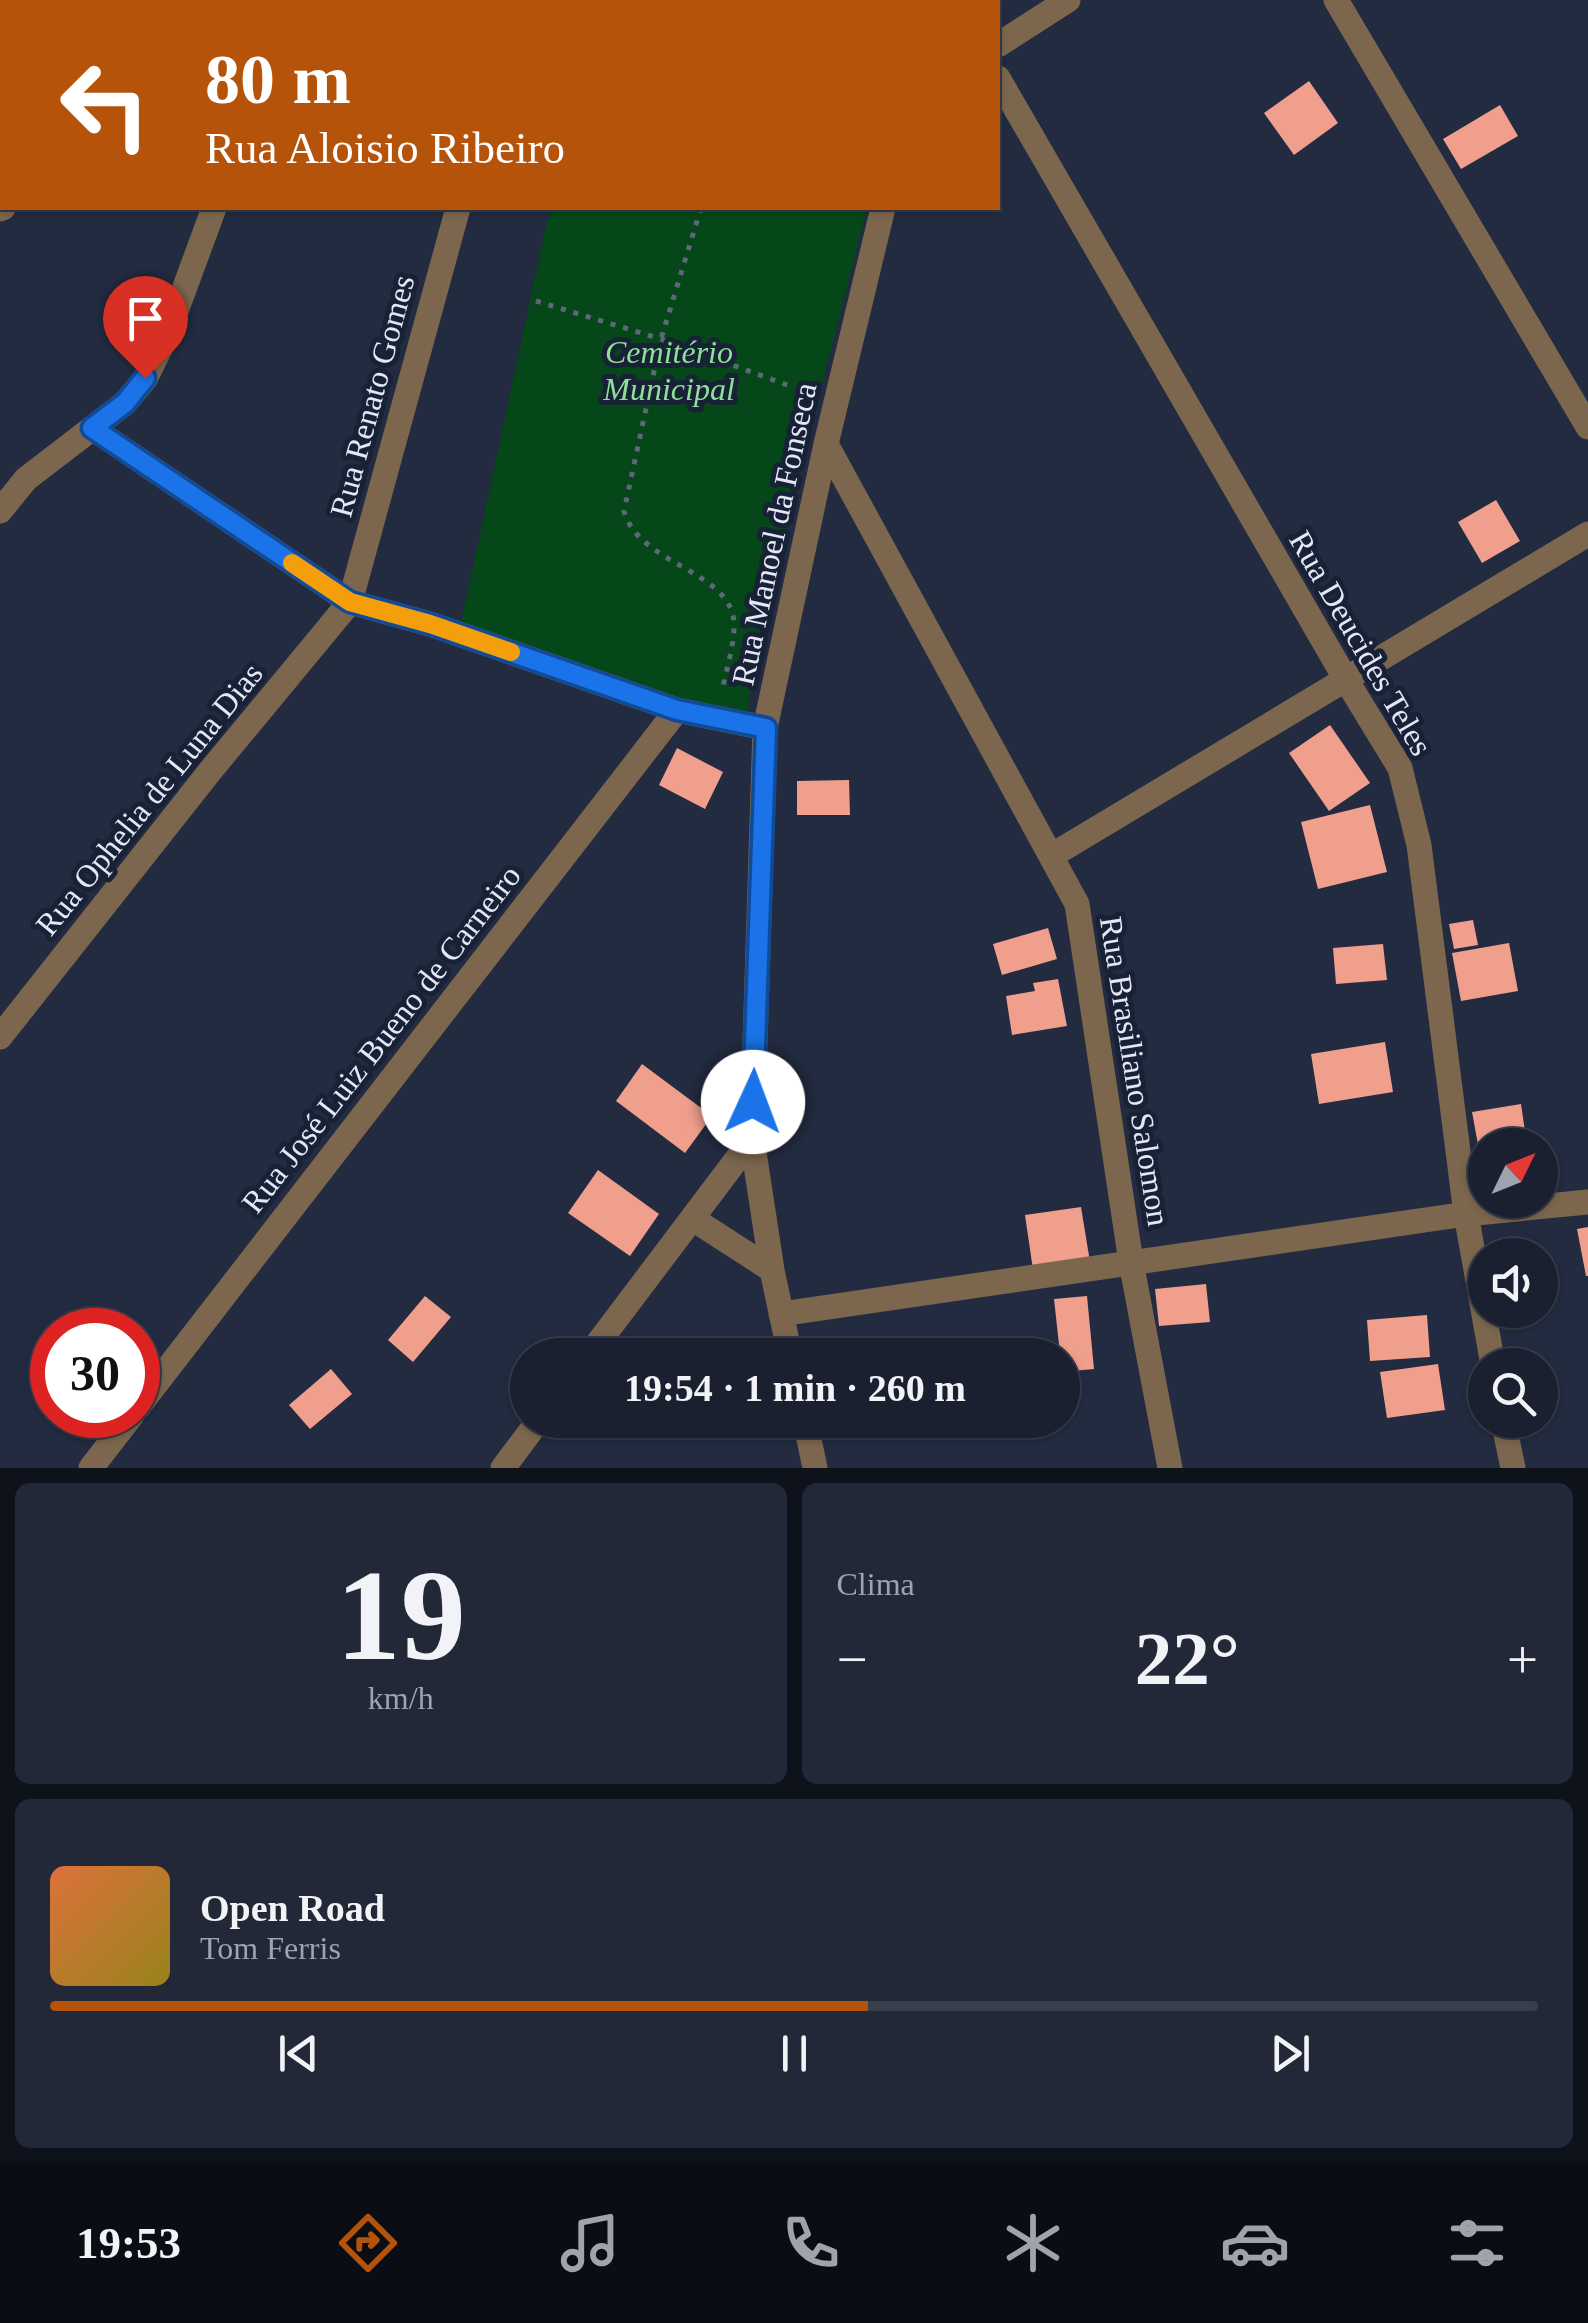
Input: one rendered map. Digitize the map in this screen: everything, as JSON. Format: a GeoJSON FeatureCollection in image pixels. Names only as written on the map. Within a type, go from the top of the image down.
{"type":"FeatureCollection","features":[{"type":"Feature","properties":{"kind":"street"},"geometry":{"type":"LineString","coordinates":[[1000,44],[1068,0]]}},
{"type":"Feature","properties":{"kind":"street"},"geometry":{"type":"LineString","coordinates":[[1336,0],[1588,427]]}},
{"type":"Feature","properties":{"kind":"street","name":"Rua Deucides Teles"},"geometry":{"type":"LineString","coordinates":[[1000,81],[1344,678],[1400,768],[1419,844],[1466,1214],[1490,1348]]}},
{"type":"Feature","properties":{"kind":"street"},"geometry":{"type":"LineString","coordinates":[[0,511],[26,479],[125,403],[145,378],[168,333],[213,210]]}},
{"type":"Feature","properties":{"kind":"street","name":"Rua Renato Gomes"},"geometry":{"type":"LineString","coordinates":[[350,602],[457,210]]}},
{"type":"Feature","properties":{"kind":"street","name":"Rua Manoel da Fonseca"},"geometry":{"type":"LineString","coordinates":[[786,1338],[752,1139],[766,728],[826,444],[883,210]]}},
{"type":"Feature","properties":{"kind":"street"},"geometry":{"type":"LineString","coordinates":[[92,428],[350,602],[430,624],[677,710],[766,728]]}},
{"type":"Feature","properties":{"kind":"street","name":"Rua Brasiliano Salomon"},"geometry":{"type":"LineString","coordinates":[[826,444],[1077,904],[1131,1262],[1170,1468]]}},
{"type":"Feature","properties":{"kind":"street"},"geometry":{"type":"LineString","coordinates":[[1051,856],[1588,534]]}},
{"type":"Feature","properties":{"kind":"street","name":"Rua Ophelia de Luna Dias"},"geometry":{"type":"LineString","coordinates":[[0,1037],[350,602]]}},
{"type":"Feature","properties":{"kind":"street","name":"Rua José Luiz Bueno de Carneiro"},"geometry":{"type":"LineString","coordinates":[[160,1379],[677,710]]}},
{"type":"Feature","properties":{"kind":"street"},"geometry":{"type":"LineString","coordinates":[[602,1338],[752,1139]]}},
{"type":"Feature","properties":{"kind":"street"},"geometry":{"type":"LineString","coordinates":[[781,1314],[1466,1214],[1588,1202]]}},
{"type":"Feature","properties":{"kind":"street"},"geometry":{"type":"LineString","coordinates":[[693,1220],[772,1270]]}},
{"type":"Feature","properties":{"kind":"street"},"geometry":{"type":"LineString","coordinates":[[90,1468],[114,1438]]}},
{"type":"Feature","properties":{"kind":"street"},"geometry":{"type":"LineString","coordinates":[[502,1468],[526,1438]]}},
{"type":"Feature","properties":{"kind":"street"},"geometry":{"type":"LineString","coordinates":[[809,1438],[816,1468]]}},
{"type":"Feature","properties":{"kind":"street"},"geometry":{"type":"LineString","coordinates":[[1507,1438],[1513,1468]]}},
{"type":"Feature","properties":{"kind":"path"},"geometry":{"type":"LineString","coordinates":[[701,210],[661,339],[624,511],[629,530],[653,550],[718,590],[728,602],[734,626],[717,720]]}},
{"type":"Feature","properties":{"kind":"path"},"geometry":{"type":"LineString","coordinates":[[536,301],[661,339],[790,386]]}},
{"type":"Feature","properties":{"kind":"green space","name":"Cemitério Municipal"},"geometry":{"type":"Polygon","coordinates":[[[550,210],[866,210],[753,655],[748,712],[700,723],[460,628],[550,210]]]}},
{"type":"Feature","properties":{"kind":"building"},"geometry":{"type":"Polygon","coordinates":[[[1309,81],[1338,123],[1294,155],[1264,113],[1309,81]]]}},
{"type":"Feature","properties":{"kind":"building"},"geometry":{"type":"Polygon","coordinates":[[[1500,105],[1518,136],[1461,169],[1443,139],[1500,105]]]}},
{"type":"Feature","properties":{"kind":"building"},"geometry":{"type":"Polygon","coordinates":[[[1496,500],[1520,541],[1482,563],[1458,522],[1496,500]]]}},
{"type":"Feature","properties":{"kind":"building"},"geometry":{"type":"Polygon","coordinates":[[[1330,725],[1370,783],[1329,811],[1289,753],[1330,725]]]}},
{"type":"Feature","properties":{"kind":"building"},"geometry":{"type":"Polygon","coordinates":[[[677,748],[723,772],[705,809],[659,785],[677,748]]]}},
{"type":"Feature","properties":{"kind":"building"},"geometry":{"type":"Polygon","coordinates":[[[849,780],[850,815],[797,815],[797,781],[849,780]]]}},
{"type":"Feature","properties":{"kind":"building"},"geometry":{"type":"Polygon","coordinates":[[[1370,805],[1387,872],[1318,889],[1301,822],[1370,805]]]}},
{"type":"Feature","properties":{"kind":"building"},"geometry":{"type":"Polygon","coordinates":[[[1473,920],[1478,945],[1454,949],[1449,924],[1473,920]]]}},
{"type":"Feature","properties":{"kind":"building"},"geometry":{"type":"Polygon","coordinates":[[[1048,928],[1057,959],[1002,975],[993,944],[1048,928]]]}},
{"type":"Feature","properties":{"kind":"building"},"geometry":{"type":"Polygon","coordinates":[[[1509,943],[1518,991],[1461,1001],[1452,953],[1509,943]]]}},
{"type":"Feature","properties":{"kind":"building"},"geometry":{"type":"Polygon","coordinates":[[[1383,944],[1387,980],[1336,984],[1333,948],[1383,944]]]}},
{"type":"Feature","properties":{"kind":"building"},"geometry":{"type":"Polygon","coordinates":[[[1058,979],[1067,1026],[1012,1035],[1006,996],[1035,991],[1033,983],[1058,979]]]}},
{"type":"Feature","properties":{"kind":"building"},"geometry":{"type":"Polygon","coordinates":[[[1385,1042],[1393,1092],[1319,1104],[1311,1054],[1385,1042]]]}},
{"type":"Feature","properties":{"kind":"building"},"geometry":{"type":"Polygon","coordinates":[[[642,1064],[712,1116],[685,1153],[616,1101],[642,1064]]]}},
{"type":"Feature","properties":{"kind":"building"},"geometry":{"type":"Polygon","coordinates":[[[1521,1104],[1525,1128],[1475,1128],[1472,1112],[1521,1104]]]}},
{"type":"Feature","properties":{"kind":"building"},"geometry":{"type":"Polygon","coordinates":[[[598,1170],[659,1214],[630,1256],[568,1213],[598,1170]]]}},
{"type":"Feature","properties":{"kind":"building"},"geometry":{"type":"Polygon","coordinates":[[[1081,1207],[1090,1262],[1033,1270],[1025,1215],[1081,1207]]]}},
{"type":"Feature","properties":{"kind":"building"},"geometry":{"type":"Polygon","coordinates":[[[1588,1227],[1588,1276],[1586,1276],[1577,1229],[1588,1227]]]}},
{"type":"Feature","properties":{"kind":"building"},"geometry":{"type":"Polygon","coordinates":[[[1206,1284],[1210,1322],[1159,1326],[1155,1289],[1206,1284]]]}},
{"type":"Feature","properties":{"kind":"building"},"geometry":{"type":"Polygon","coordinates":[[[425,1296],[451,1317],[413,1362],[388,1340],[425,1296]]]}},
{"type":"Feature","properties":{"kind":"building"},"geometry":{"type":"Polygon","coordinates":[[[1087,1296],[1094,1369],[1080,1370],[1080,1338],[1058,1338],[1054,1299],[1087,1296]]]}},
{"type":"Feature","properties":{"kind":"building"},"geometry":{"type":"Polygon","coordinates":[[[1427,1315],[1430,1357],[1370,1361],[1367,1320],[1427,1315]]]}},
{"type":"Feature","properties":{"kind":"building"},"geometry":{"type":"Polygon","coordinates":[[[1438,1364],[1445,1410],[1387,1418],[1380,1372],[1438,1364]]]}},
{"type":"Feature","properties":{"kind":"building"},"geometry":{"type":"Polygon","coordinates":[[[331,1369],[352,1394],[310,1429],[289,1405],[331,1369]]]}},
{"type":"Feature","properties":{"kind":"slow traffic"},"geometry":{"type":"LineString","coordinates":[[292,563],[350,602],[511,652]]}},
{"type":"Feature","properties":{"kind":"route"},"geometry":{"type":"LineString","coordinates":[[145,378],[125,403],[92,428],[350,602],[430,624],[677,710],[766,728],[753,1102]]}}]}
